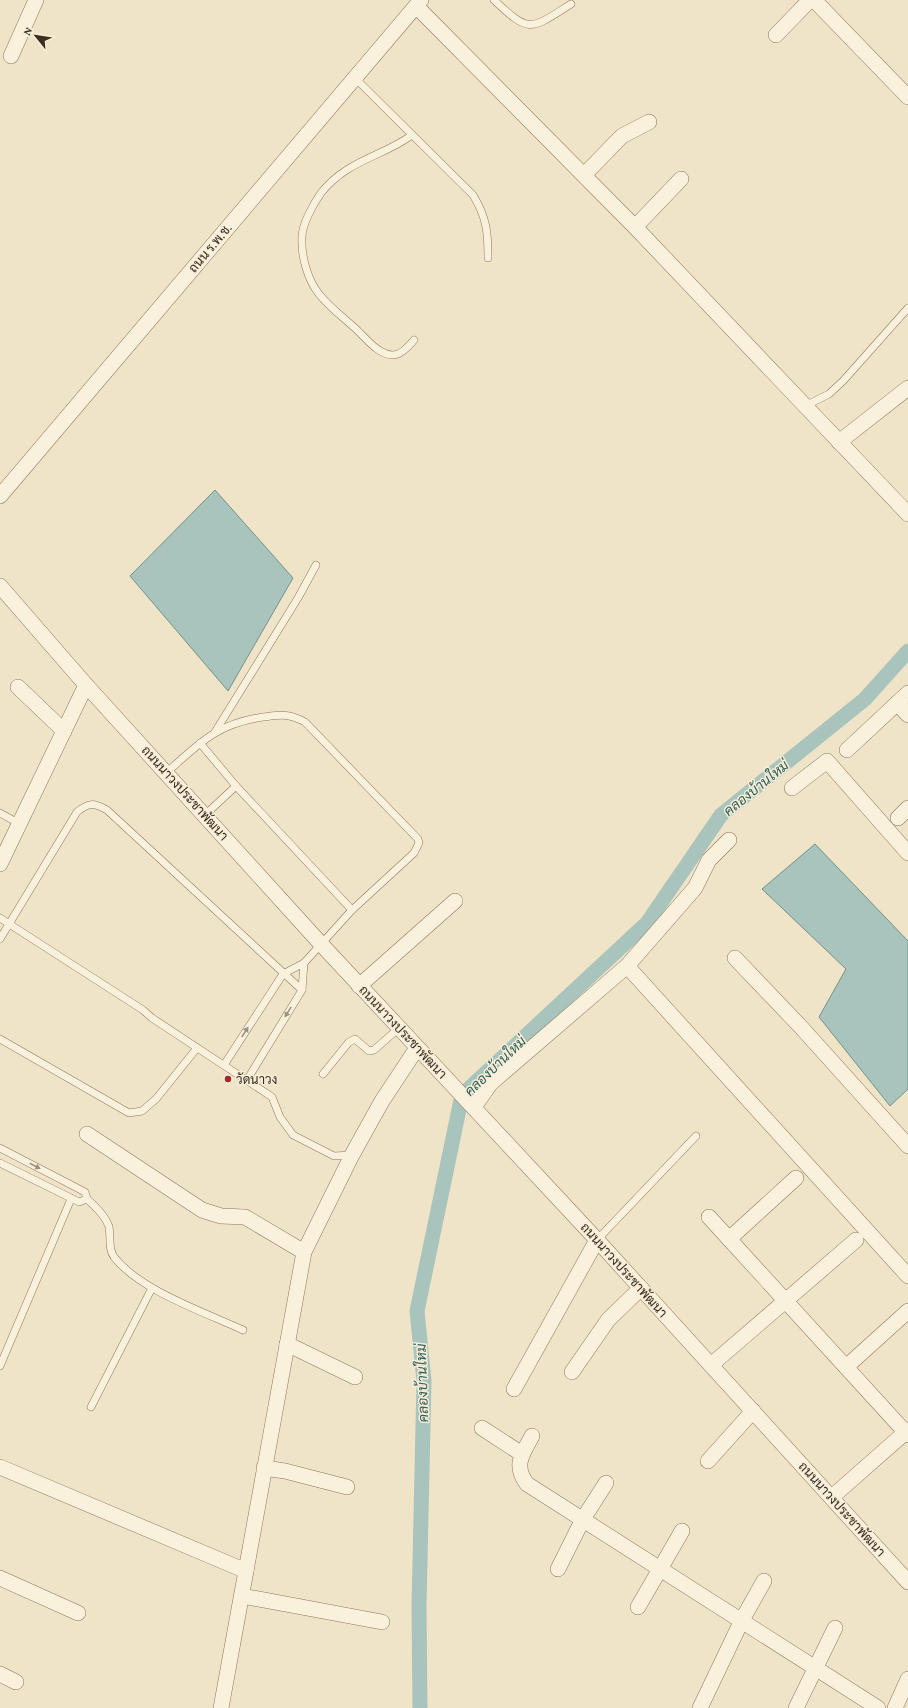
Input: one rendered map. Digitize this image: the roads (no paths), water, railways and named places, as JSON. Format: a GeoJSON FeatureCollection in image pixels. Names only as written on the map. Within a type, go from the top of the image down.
{"type":"FeatureCollection","features":[{"type":"Feature","properties":{"kind":"street"},"geometry":{"type":"LineString","coordinates":[[10,56],[36,0]]}},
{"type":"Feature","properties":{"kind":"street"},"geometry":{"type":"LineString","coordinates":[[776,35],[810,0]]}},
{"type":"Feature","properties":{"kind":"street"},"geometry":{"type":"LineString","coordinates":[[814,0],[908,97]]}},
{"type":"Feature","properties":{"kind":"street"},"geometry":{"type":"LineString","coordinates":[[418,3],[635,227],[908,514]]}},
{"type":"Feature","properties":{"kind":"street","name":"ถนน ร.พ.ช."},"geometry":{"type":"LineString","coordinates":[[0,496],[418,3]]}},
{"type":"Feature","properties":{"kind":"street"},"geometry":{"type":"LineString","coordinates":[[584,175],[622,136],[648,122]]}},
{"type":"Feature","properties":{"kind":"street"},"geometry":{"type":"LineString","coordinates":[[635,227],[681,179]]}},
{"type":"Feature","properties":{"kind":"street"},"geometry":{"type":"LineString","coordinates":[[840,442],[908,388]]}},
{"type":"Feature","properties":{"kind":"street","name":"ถนนนาวงประชาพัฒนา"},"geometry":{"type":"LineString","coordinates":[[0,586],[86,685],[359,986],[597,1240],[908,1582]]}},
{"type":"Feature","properties":{"kind":"street"},"geometry":{"type":"LineString","coordinates":[[0,864],[86,685]]}},
{"type":"Feature","properties":{"kind":"street"},"geometry":{"type":"LineString","coordinates":[[18,687],[64,731]]}},
{"type":"Feature","properties":{"kind":"street"},"geometry":{"type":"LineString","coordinates":[[847,750],[908,692]]}},
{"type":"Feature","properties":{"kind":"street"},"geometry":{"type":"LineString","coordinates":[[897,703],[908,715]]}},
{"type":"Feature","properties":{"kind":"street"},"geometry":{"type":"LineString","coordinates":[[792,788],[827,761],[908,853]]}},
{"type":"Feature","properties":{"kind":"street"},"geometry":{"type":"LineString","coordinates":[[472,1105],[491,1083],[627,966],[695,888],[709,860],[729,840]]}},
{"type":"Feature","properties":{"kind":"street"},"geometry":{"type":"LineString","coordinates":[[359,986],[455,901]]}},
{"type":"Feature","properties":{"kind":"street"},"geometry":{"type":"LineString","coordinates":[[735,958],[800,1026],[908,1146]]}},
{"type":"Feature","properties":{"kind":"street"},"geometry":{"type":"LineString","coordinates":[[627,966],[908,1276]]}},
{"type":"Feature","properties":{"kind":"street"},"geometry":{"type":"LineString","coordinates":[[221,1708],[304,1252],[352,1155],[382,1101],[417,1048]]}},
{"type":"Feature","properties":{"kind":"street"},"geometry":{"type":"LineString","coordinates":[[87,1134],[202,1210],[221,1216],[245,1217],[304,1252]]}},
{"type":"Feature","properties":{"kind":"street"},"geometry":{"type":"LineString","coordinates":[[729,1239],[796,1178]]}},
{"type":"Feature","properties":{"kind":"street"},"geometry":{"type":"LineString","coordinates":[[709,1217],[907,1433],[832,1497]]}},
{"type":"Feature","properties":{"kind":"street"},"geometry":{"type":"LineString","coordinates":[[514,1389],[597,1240]]}},
{"type":"Feature","properties":{"kind":"street"},"geometry":{"type":"LineString","coordinates":[[712,1365],[856,1240]]}},
{"type":"Feature","properties":{"kind":"street"},"geometry":{"type":"LineString","coordinates":[[572,1372],[608,1320],[641,1288]]}},
{"type":"Feature","properties":{"kind":"street"},"geometry":{"type":"LineString","coordinates":[[846,1367],[908,1312]]}},
{"type":"Feature","properties":{"kind":"street"},"geometry":{"type":"LineString","coordinates":[[287,1344],[355,1377]]}},
{"type":"Feature","properties":{"kind":"street"},"geometry":{"type":"LineString","coordinates":[[708,1461],[754,1412]]}},
{"type":"Feature","properties":{"kind":"street"},"geometry":{"type":"LineString","coordinates":[[482,1428],[522,1454]]}},
{"type":"Feature","properties":{"kind":"street"},"geometry":{"type":"LineString","coordinates":[[532,1436],[522,1454],[519,1466],[520,1476],[527,1484],[878,1708]]}},
{"type":"Feature","properties":{"kind":"street"},"geometry":{"type":"LineString","coordinates":[[0,1467],[246,1571]]}},
{"type":"Feature","properties":{"kind":"street"},"geometry":{"type":"LineString","coordinates":[[264,1468],[285,1471],[347,1487]]}},
{"type":"Feature","properties":{"kind":"street"},"geometry":{"type":"LineString","coordinates":[[558,1569],[583,1520],[606,1483]]}},
{"type":"Feature","properties":{"kind":"street"},"geometry":{"type":"LineString","coordinates":[[638,1607],[682,1531]]}},
{"type":"Feature","properties":{"kind":"street"},"geometry":{"type":"LineString","coordinates":[[0,1578],[78,1613]]}},
{"type":"Feature","properties":{"kind":"street"},"geometry":{"type":"LineString","coordinates":[[700,1708],[742,1620],[764,1581]]}},
{"type":"Feature","properties":{"kind":"street"},"geometry":{"type":"LineString","coordinates":[[242,1596],[382,1622]]}},
{"type":"Feature","properties":{"kind":"street"},"geometry":{"type":"LineString","coordinates":[[796,1708],[835,1628]]}},
{"type":"Feature","properties":{"kind":"street"},"geometry":{"type":"LineString","coordinates":[[0,1674],[16,1682]]}},
{"type":"Feature","properties":{"kind":"street"},"geometry":{"type":"LineString","coordinates":[[895,1708],[908,1679]]}},
{"type":"Feature","properties":{"kind":"lane"},"geometry":{"type":"LineString","coordinates":[[494,0],[514,19],[526,25],[540,24],[571,4]]}},
{"type":"Feature","properties":{"kind":"lane"},"geometry":{"type":"LineString","coordinates":[[355,78],[473,195],[482,210],[488,231],[488,258]]}},
{"type":"Feature","properties":{"kind":"lane"},"geometry":{"type":"LineString","coordinates":[[412,135],[394,146],[351,166],[337,178],[322,192],[312,208],[302,236],[304,258],[309,277],[319,294],[373,345],[385,353],[394,355],[406,349],[414,340]]}},
{"type":"Feature","properties":{"kind":"lane"},"geometry":{"type":"LineString","coordinates":[[805,406],[829,394],[843,382],[908,308]]}},
{"type":"Feature","properties":{"kind":"lane"},"geometry":{"type":"LineString","coordinates":[[214,732],[298,598],[316,565]]}},
{"type":"Feature","properties":{"kind":"lane"},"geometry":{"type":"LineString","coordinates":[[166,773],[214,732],[244,720],[285,714],[305,722],[418,838],[419,843],[414,853],[352,910],[304,963],[283,974],[224,1065]]}},
{"type":"Feature","properties":{"kind":"lane"},"geometry":{"type":"LineString","coordinates":[[200,743],[236,786],[352,910]]}},
{"type":"Feature","properties":{"kind":"lane"},"geometry":{"type":"LineString","coordinates":[[205,815],[236,786]]}},
{"type":"Feature","properties":{"kind":"lane"},"geometry":{"type":"LineString","coordinates":[[0,940],[8,923],[76,812],[83,807],[95,804],[107,810],[302,990]]}},
{"type":"Feature","properties":{"kind":"lane"},"geometry":{"type":"LineString","coordinates":[[0,813],[20,824]]}},
{"type":"Feature","properties":{"kind":"lane"},"geometry":{"type":"LineString","coordinates":[[0,918],[143,1010],[152,1018],[272,1097],[280,1117],[294,1135],[334,1156],[352,1155]]}},
{"type":"Feature","properties":{"kind":"lane"},"geometry":{"type":"LineString","coordinates":[[247,1080],[302,990],[304,963]]}},
{"type":"Feature","properties":{"kind":"lane"},"geometry":{"type":"LineString","coordinates":[[322,1074],[349,1042],[355,1039],[369,1051],[374,1050],[399,1028]]}},
{"type":"Feature","properties":{"kind":"lane"},"geometry":{"type":"LineString","coordinates":[[0,1039],[129,1113],[142,1111],[156,1100],[197,1048]]}},
{"type":"Feature","properties":{"kind":"lane"},"geometry":{"type":"LineString","coordinates":[[597,1240],[696,1136]]}},
{"type":"Feature","properties":{"kind":"lane"},"geometry":{"type":"LineString","coordinates":[[0,1148],[85,1192],[86,1199],[96,1207],[109,1227],[110,1249],[113,1256],[134,1275],[152,1288],[243,1330]]}},
{"type":"Feature","properties":{"kind":"lane"},"geometry":{"type":"LineString","coordinates":[[0,1163],[79,1202],[86,1199]]}},
{"type":"Feature","properties":{"kind":"lane"},"geometry":{"type":"LineString","coordinates":[[0,1366],[71,1198]]}},
{"type":"Feature","properties":{"kind":"lane"},"geometry":{"type":"LineString","coordinates":[[92,1407],[152,1288]]}},
{"type":"Feature","properties":{"kind":"water"},"geometry":{"type":"Polygon","coordinates":[[[215,490],[293,578],[228,691],[130,576],[215,490]]]}},
{"type":"Feature","properties":{"kind":"water"},"geometry":{"type":"Polygon","coordinates":[[[815,844],[908,941],[908,1089],[890,1106],[819,1017],[846,969],[762,889],[815,844]]]}},
{"type":"Feature","properties":{"kind":"waterway","name":"คลองบ้านใหม่"},"geometry":{"type":"LineString","coordinates":[[420,1708],[419,1606],[424,1381],[417,1311],[462,1095],[647,923],[721,815],[865,699],[908,651]]}},
{"type":"Feature","properties":{"kind":"place","name":"วัดนาวง"},"geometry":{"type":"Point","coordinates":[228,1079]}}]}
